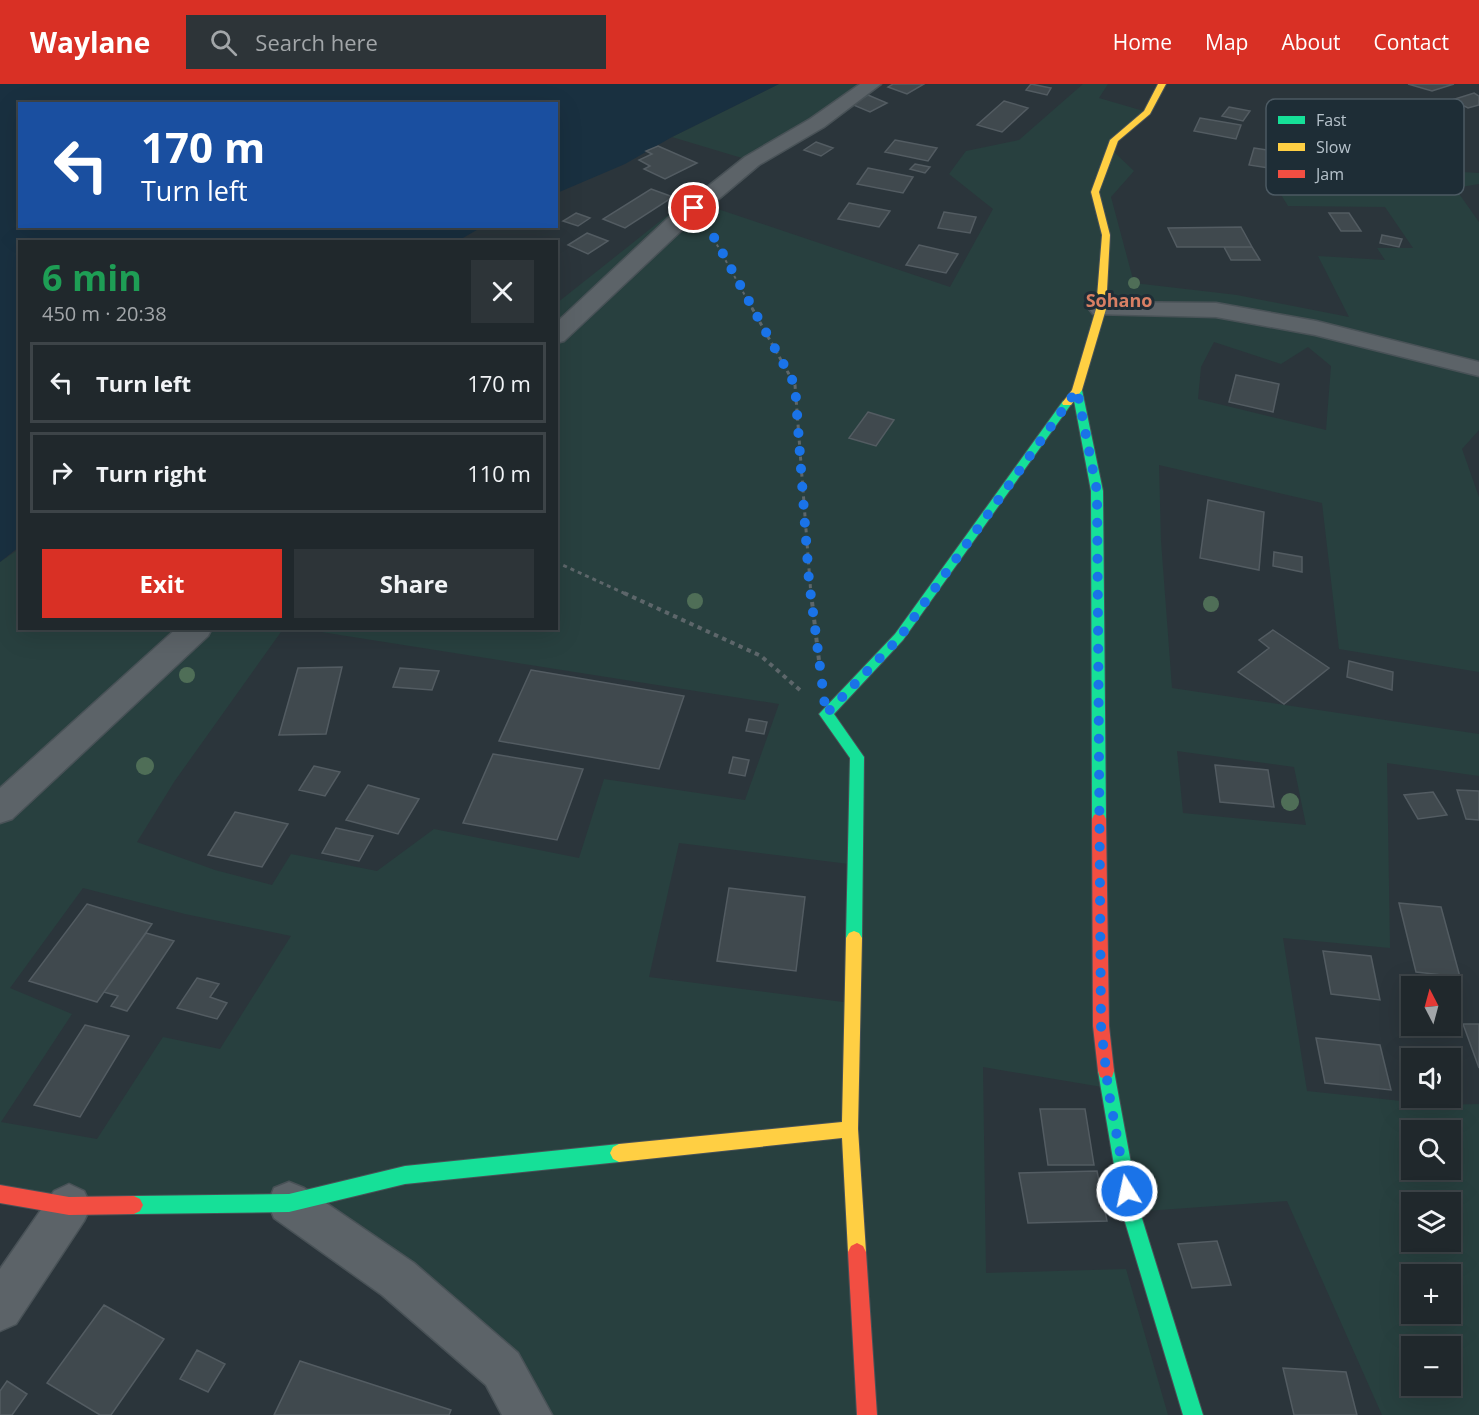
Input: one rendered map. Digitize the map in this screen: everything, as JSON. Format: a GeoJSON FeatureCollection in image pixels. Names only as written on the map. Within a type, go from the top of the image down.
{"type":"FeatureCollection","features":[{"type":"Feature","properties":{"kind":"street"},"geometry":{"type":"LineString","coordinates":[[558,334],[694,208],[752,161],[817,123],[872,84]]}},
{"type":"Feature","properties":{"kind":"street"},"geometry":{"type":"LineString","coordinates":[[867,1415],[850,1129],[851,1003],[857,865],[857,757],[826,714],[900,637],[1077,390],[1101,309],[1106,235],[1095,192],[1114,140],[1147,112],[1162,84]]}},
{"type":"Feature","properties":{"kind":"street"},"geometry":{"type":"LineString","coordinates":[[1101,309],[1216,310],[1316,328],[1479,369]]}},
{"type":"Feature","properties":{"kind":"street"},"geometry":{"type":"LineString","coordinates":[[1077,390],[1097,491],[1101,1026],[1108,1088],[1131,1212],[1193,1415]]}},
{"type":"Feature","properties":{"kind":"street"},"geometry":{"type":"LineString","coordinates":[[0,809],[195,630]]}},
{"type":"Feature","properties":{"kind":"street"},"geometry":{"type":"LineString","coordinates":[[0,1194],[69,1206],[289,1203],[405,1175],[850,1129]]}},
{"type":"Feature","properties":{"kind":"street"},"geometry":{"type":"LineString","coordinates":[[289,1203],[398,1279],[502,1369],[528,1415]]}},
{"type":"Feature","properties":{"kind":"street"},"geometry":{"type":"LineString","coordinates":[[0,1308],[69,1206]]}},
{"type":"Feature","properties":{"kind":"path"},"geometry":{"type":"LineString","coordinates":[[694,208],[711,232],[795,385],[809,581],[826,714]]}},
{"type":"Feature","properties":{"kind":"path"},"geometry":{"type":"LineString","coordinates":[[558,563],[761,656],[826,714]]}},
{"type":"Feature","properties":{"kind":"green space"},"geometry":{"type":"Polygon","coordinates":[[[779,84],[872,84],[752,161],[672,137],[779,84]]]}},
{"type":"Feature","properties":{"kind":"green space"},"geometry":{"type":"Polygon","coordinates":[[[1083,84],[1108,84],[1099,98],[1147,112],[1111,149],[1134,171],[1111,197],[1134,283],[1237,295],[1349,317],[1318,256],[1385,260],[1377,248],[1413,248],[1385,207],[1288,206],[1281,195],[1460,195],[1479,222],[1479,430],[1462,449],[1479,497],[1479,672],[1339,649],[1322,503],[1159,465],[1161,541],[1172,688],[1479,734],[1479,776],[1387,763],[1390,948],[1283,938],[1307,1091],[1401,1101],[1401,1108],[1461,1108],[1461,1104],[1479,1104],[1479,1415],[1382,1415],[1287,1201],[1131,1212],[1108,1088],[983,1067],[986,1273],[1126,1269],[1168,1415],[528,1415],[289,1203],[0,1194],[0,562],[18,550],[18,630],[282,630],[174,782],[137,842],[215,870],[272,885],[291,854],[377,871],[434,829],[579,858],[604,779],[745,800],[779,704],[308,630],[558,630],[558,302],[688,199],[950,287],[993,209],[949,174],[966,151],[1019,140],[1083,84]],[[1214,342],[1201,367],[1198,399],[1326,430],[1331,366],[1308,347],[1281,364],[1214,342]],[[1177,751],[1183,813],[1306,825],[1294,767],[1177,751]],[[679,843],[649,977],[851,1003],[857,865],[679,843]],[[83,888],[10,988],[72,1014],[1,1122],[97,1139],[163,1037],[220,1049],[291,936],[185,914],[83,888]]]}},
{"type":"Feature","properties":{"kind":"green space"},"geometry":{"type":"Polygon","coordinates":[[[1464,172],[1479,173],[1479,184],[1464,186],[1464,172]]]}},
{"type":"Feature","properties":{"kind":"water"},"geometry":{"type":"Polygon","coordinates":[[[0,84],[779,84],[672,137],[625,164],[558,193],[558,102],[18,102],[18,228],[480,228],[459,240],[18,240],[18,548],[0,562],[0,84]]]}},
{"type":"Feature","properties":{"kind":"building"},"geometry":{"type":"Polygon","coordinates":[[[893,84],[924,84],[907,94],[888,87],[893,84]]]}},
{"type":"Feature","properties":{"kind":"building"},"geometry":{"type":"Polygon","coordinates":[[[1031,84],[1051,88],[1047,95],[1026,90],[1031,84]]]}},
{"type":"Feature","properties":{"kind":"building"},"geometry":{"type":"Polygon","coordinates":[[[1408,84],[1454,84],[1432,91],[1408,84]]]}},
{"type":"Feature","properties":{"kind":"building"},"geometry":{"type":"Polygon","coordinates":[[[1474,93],[1479,96],[1479,105],[1468,108],[1464,106],[1464,99],[1455,99],[1474,93]]]}},
{"type":"Feature","properties":{"kind":"building"},"geometry":{"type":"Polygon","coordinates":[[[868,95],[887,103],[870,112],[851,104],[868,95]]]}},
{"type":"Feature","properties":{"kind":"building"},"geometry":{"type":"Polygon","coordinates":[[[1004,101],[1028,108],[1002,132],[977,125],[1004,101]]]}},
{"type":"Feature","properties":{"kind":"building"},"geometry":{"type":"Polygon","coordinates":[[[1229,107],[1250,111],[1243,121],[1222,116],[1229,107]]]}},
{"type":"Feature","properties":{"kind":"building"},"geometry":{"type":"Polygon","coordinates":[[[1200,118],[1241,125],[1236,139],[1194,131],[1200,118]]]}},
{"type":"Feature","properties":{"kind":"building"},"geometry":{"type":"Polygon","coordinates":[[[895,140],[937,148],[928,161],[885,152],[895,140]]]}},
{"type":"Feature","properties":{"kind":"building"},"geometry":{"type":"Polygon","coordinates":[[[816,142],[833,148],[821,156],[804,150],[816,142]]]}},
{"type":"Feature","properties":{"kind":"building"},"geometry":{"type":"Polygon","coordinates":[[[658,146],[697,163],[665,179],[644,169],[650,166],[639,160],[652,154],[646,151],[658,146]]]}},
{"type":"Feature","properties":{"kind":"building"},"geometry":{"type":"Polygon","coordinates":[[[1254,148],[1266,150],[1266,168],[1249,165],[1254,148]]]}},
{"type":"Feature","properties":{"kind":"building"},"geometry":{"type":"Polygon","coordinates":[[[915,164],[930,167],[925,173],[910,169],[915,164]]]}},
{"type":"Feature","properties":{"kind":"building"},"geometry":{"type":"Polygon","coordinates":[[[868,168],[913,177],[903,193],[857,184],[868,168]]]}},
{"type":"Feature","properties":{"kind":"building"},"geometry":{"type":"Polygon","coordinates":[[[651,189],[673,197],[625,228],[603,219],[651,189]]]}},
{"type":"Feature","properties":{"kind":"building"},"geometry":{"type":"Polygon","coordinates":[[[849,203],[890,211],[879,227],[838,219],[849,203]]]}},
{"type":"Feature","properties":{"kind":"building"},"geometry":{"type":"Polygon","coordinates":[[[944,212],[976,217],[970,233],[938,228],[944,212]]]}},
{"type":"Feature","properties":{"kind":"building"},"geometry":{"type":"Polygon","coordinates":[[[576,213],[590,218],[578,226],[563,221],[576,213]]]}},
{"type":"Feature","properties":{"kind":"building"},"geometry":{"type":"Polygon","coordinates":[[[1329,213],[1349,213],[1361,231],[1341,231],[1329,213]]]}},
{"type":"Feature","properties":{"kind":"building"},"geometry":{"type":"Polygon","coordinates":[[[1241,227],[1252,247],[1177,247],[1168,228],[1241,227]]]}},
{"type":"Feature","properties":{"kind":"building"},"geometry":{"type":"Polygon","coordinates":[[[587,233],[608,241],[588,254],[568,245],[587,233]]]}},
{"type":"Feature","properties":{"kind":"building"},"geometry":{"type":"Polygon","coordinates":[[[1382,235],[1402,239],[1399,247],[1380,243],[1382,235]]]}},
{"type":"Feature","properties":{"kind":"building"},"geometry":{"type":"Polygon","coordinates":[[[919,245],[958,254],[946,273],[906,265],[919,245]]]}},
{"type":"Feature","properties":{"kind":"building"},"geometry":{"type":"Polygon","coordinates":[[[1224,247],[1252,247],[1260,260],[1231,260],[1224,247]]]}},
{"type":"Feature","properties":{"kind":"building"},"geometry":{"type":"Polygon","coordinates":[[[1236,375],[1279,384],[1273,412],[1229,402],[1236,375]]]}},
{"type":"Feature","properties":{"kind":"building"},"geometry":{"type":"Polygon","coordinates":[[[868,412],[894,420],[876,446],[849,438],[868,412]]]}},
{"type":"Feature","properties":{"kind":"building"},"geometry":{"type":"Polygon","coordinates":[[[1208,500],[1264,512],[1259,570],[1200,558],[1208,500]]]}},
{"type":"Feature","properties":{"kind":"building"},"geometry":{"type":"Polygon","coordinates":[[[1274,552],[1302,557],[1302,572],[1273,566],[1274,552]]]}},
{"type":"Feature","properties":{"kind":"building"},"geometry":{"type":"Polygon","coordinates":[[[1273,630],[1329,668],[1284,704],[1238,672],[1269,648],[1259,640],[1273,630]]]}},
{"type":"Feature","properties":{"kind":"building"},"geometry":{"type":"Polygon","coordinates":[[[1349,661],[1393,672],[1392,690],[1347,677],[1349,661]]]}},
{"type":"Feature","properties":{"kind":"building"},"geometry":{"type":"Polygon","coordinates":[[[342,667],[326,734],[279,735],[298,668],[342,667]]]}},
{"type":"Feature","properties":{"kind":"building"},"geometry":{"type":"Polygon","coordinates":[[[400,668],[439,671],[432,690],[393,687],[400,668]]]}},
{"type":"Feature","properties":{"kind":"building"},"geometry":{"type":"Polygon","coordinates":[[[531,670],[684,696],[659,769],[499,741],[531,670]]]}},
{"type":"Feature","properties":{"kind":"building"},"geometry":{"type":"Polygon","coordinates":[[[749,719],[767,722],[764,734],[746,731],[749,719]]]}},
{"type":"Feature","properties":{"kind":"building"},"geometry":{"type":"Polygon","coordinates":[[[493,754],[583,769],[557,840],[463,823],[493,754]]]}},
{"type":"Feature","properties":{"kind":"building"},"geometry":{"type":"Polygon","coordinates":[[[733,757],[749,760],[745,776],[729,773],[733,757]]]}},
{"type":"Feature","properties":{"kind":"building"},"geometry":{"type":"Polygon","coordinates":[[[1215,765],[1268,770],[1274,807],[1220,802],[1215,765]]]}},
{"type":"Feature","properties":{"kind":"building"},"geometry":{"type":"Polygon","coordinates":[[[314,766],[340,772],[325,796],[299,790],[314,766]]]}},
{"type":"Feature","properties":{"kind":"building"},"geometry":{"type":"Polygon","coordinates":[[[368,785],[419,799],[398,834],[346,820],[368,785]]]}},
{"type":"Feature","properties":{"kind":"building"},"geometry":{"type":"Polygon","coordinates":[[[1457,790],[1479,791],[1479,820],[1466,819],[1457,790]]]}},
{"type":"Feature","properties":{"kind":"building"},"geometry":{"type":"Polygon","coordinates":[[[1433,792],[1447,815],[1418,819],[1404,795],[1433,792]]]}},
{"type":"Feature","properties":{"kind":"building"},"geometry":{"type":"Polygon","coordinates":[[[235,812],[288,824],[262,867],[208,855],[235,812]]]}},
{"type":"Feature","properties":{"kind":"building"},"geometry":{"type":"Polygon","coordinates":[[[336,828],[373,836],[359,861],[322,853],[336,828]]]}},
{"type":"Feature","properties":{"kind":"building"},"geometry":{"type":"Polygon","coordinates":[[[729,888],[805,897],[796,971],[717,961],[729,888]]]}},
{"type":"Feature","properties":{"kind":"building"},"geometry":{"type":"Polygon","coordinates":[[[1399,903],[1441,907],[1460,976],[1416,972],[1399,903]]]}},
{"type":"Feature","properties":{"kind":"building"},"geometry":{"type":"Polygon","coordinates":[[[87,904],[152,924],[97,1002],[29,981],[87,904]]]}},
{"type":"Feature","properties":{"kind":"building"},"geometry":{"type":"Polygon","coordinates":[[[146,933],[174,941],[127,1011],[111,1006],[118,996],[104,992],[146,933]]]}},
{"type":"Feature","properties":{"kind":"building"},"geometry":{"type":"Polygon","coordinates":[[[1323,951],[1371,956],[1380,1000],[1331,994],[1323,951]]]}},
{"type":"Feature","properties":{"kind":"building"},"geometry":{"type":"Polygon","coordinates":[[[197,978],[219,984],[210,997],[227,1003],[217,1019],[177,1008],[197,978]]]}},
{"type":"Feature","properties":{"kind":"building"},"geometry":{"type":"Polygon","coordinates":[[[1463,1024],[1479,1024],[1479,1068],[1463,1024]]]}},
{"type":"Feature","properties":{"kind":"building"},"geometry":{"type":"Polygon","coordinates":[[[85,1025],[129,1036],[80,1117],[34,1105],[85,1025]]]}},
{"type":"Feature","properties":{"kind":"building"},"geometry":{"type":"Polygon","coordinates":[[[1316,1038],[1380,1045],[1391,1090],[1325,1083],[1316,1038]]]}},
{"type":"Feature","properties":{"kind":"building"},"geometry":{"type":"Polygon","coordinates":[[[1040,1109],[1085,1109],[1094,1165],[1048,1165],[1040,1109]]]}},
{"type":"Feature","properties":{"kind":"building"},"geometry":{"type":"Polygon","coordinates":[[[1097,1171],[1107,1221],[1028,1223],[1019,1173],[1097,1171]]]}},
{"type":"Feature","properties":{"kind":"building"},"geometry":{"type":"Polygon","coordinates":[[[1217,1241],[1231,1285],[1192,1288],[1178,1244],[1217,1241]]]}},
{"type":"Feature","properties":{"kind":"building"},"geometry":{"type":"Polygon","coordinates":[[[104,1305],[164,1339],[111,1415],[100,1415],[47,1383],[104,1305]]]}},
{"type":"Feature","properties":{"kind":"building"},"geometry":{"type":"Polygon","coordinates":[[[197,1350],[225,1364],[208,1392],[180,1379],[197,1350]]]}},
{"type":"Feature","properties":{"kind":"building"},"geometry":{"type":"Polygon","coordinates":[[[300,1361],[451,1410],[449,1415],[274,1415],[300,1361]]]}},
{"type":"Feature","properties":{"kind":"building"},"geometry":{"type":"Polygon","coordinates":[[[1283,1368],[1346,1372],[1357,1415],[1294,1415],[1283,1368]]]}},
{"type":"Feature","properties":{"kind":"building"},"geometry":{"type":"Polygon","coordinates":[[[7,1381],[27,1394],[12,1415],[0,1415],[0,1391],[7,1381]]]}},
{"type":"Feature","properties":{"kind":"traffic: fast"},"geometry":{"type":"LineString","coordinates":[[1077,390],[1097,491],[1099,819]]}},
{"type":"Feature","properties":{"kind":"traffic: fast"},"geometry":{"type":"LineString","coordinates":[[854,938],[857,757],[826,714],[899,637],[1067,403]]}},
{"type":"Feature","properties":{"kind":"traffic: fast"},"geometry":{"type":"LineString","coordinates":[[1106,1071],[1131,1212],[1193,1415]]}},
{"type":"Feature","properties":{"kind":"traffic: fast"},"geometry":{"type":"LineString","coordinates":[[134,1205],[289,1203],[405,1175],[619,1153]]}},
{"type":"Feature","properties":{"kind":"traffic: slow"},"geometry":{"type":"LineString","coordinates":[[1067,403],[1077,390],[1101,309],[1106,235],[1095,192],[1114,140],[1147,112],[1162,84]]}},
{"type":"Feature","properties":{"kind":"traffic: slow"},"geometry":{"type":"LineString","coordinates":[[854,938],[850,1129],[857,1252]]}},
{"type":"Feature","properties":{"kind":"traffic: slow"},"geometry":{"type":"LineString","coordinates":[[619,1153],[850,1129]]}},
{"type":"Feature","properties":{"kind":"traffic: jam"},"geometry":{"type":"LineString","coordinates":[[1099,819],[1101,1026],[1106,1071]]}},
{"type":"Feature","properties":{"kind":"traffic: jam"},"geometry":{"type":"LineString","coordinates":[[0,1194],[69,1206],[134,1205]]}},
{"type":"Feature","properties":{"kind":"traffic: jam"},"geometry":{"type":"LineString","coordinates":[[857,1252],[867,1415]]}},
{"type":"Feature","properties":{"kind":"district","name":"Sohano"},"geometry":{"type":"Point","coordinates":[1119,301]}},
{"type":"Feature","properties":{"kind":"route"},"geometry":{"type":"LineString","coordinates":[[694,208],[711,232],[795,385],[809,581],[826,714],[900,637],[1077,390],[1097,491],[1096,622],[1101,1026],[1108,1088],[1127,1191]]}}]}
